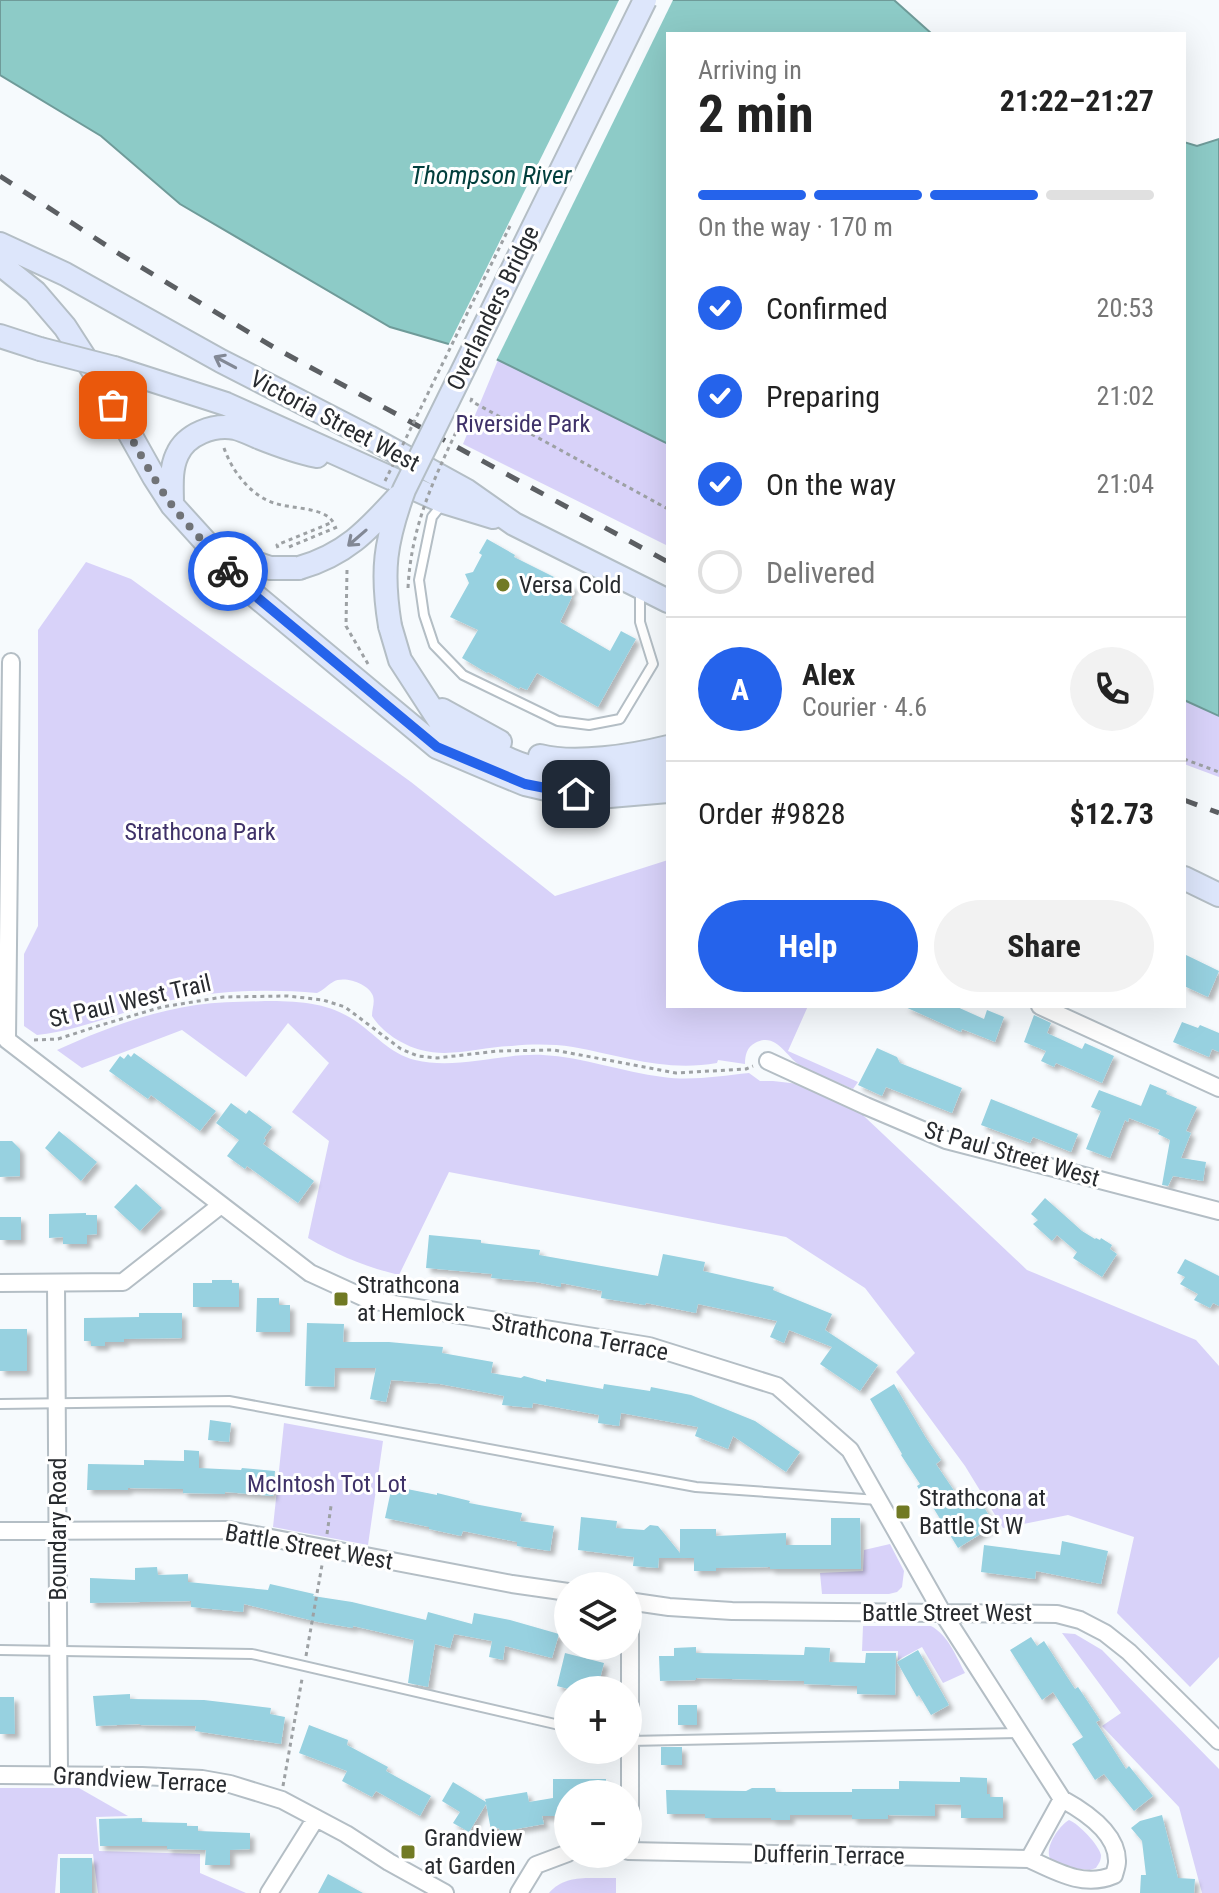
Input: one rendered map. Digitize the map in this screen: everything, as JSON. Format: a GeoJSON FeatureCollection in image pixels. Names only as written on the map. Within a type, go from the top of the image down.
{"type":"FeatureCollection","features":[{"type":"Feature","properties":{"kind":"main road","name":"Overlanders Bridge"},"geometry":{"type":"LineString","coordinates":[[420,692],[400,660],[385,594],[387,546],[393,521],[393,488],[645,0]]}},
{"type":"Feature","properties":{"kind":"main road","name":"Victoria Street West"},"geometry":{"type":"LineString","coordinates":[[0,244],[65,274],[221,361],[369,437],[467,491],[514,524],[666,600]]}},
{"type":"Feature","properties":{"kind":"main road"},"geometry":{"type":"LineString","coordinates":[[0,264],[35,292],[65,327],[172,505],[234,578],[437,747],[525,784],[555,791],[598,797],[666,791]]}},
{"type":"Feature","properties":{"kind":"main road"},"geometry":{"type":"LineString","coordinates":[[0,336],[226,404],[444,502],[514,524]]}},
{"type":"Feature","properties":{"kind":"main road"},"geometry":{"type":"LineString","coordinates":[[172,505],[172,476],[177,455],[190,439],[202,431],[217,427],[235,428],[296,452],[358,463]]}},
{"type":"Feature","properties":{"kind":"main road"},"geometry":{"type":"LineString","coordinates":[[211,548],[270,568],[299,568],[321,562],[343,550],[378,518],[393,488]]}},
{"type":"Feature","properties":{"kind":"main road"},"geometry":{"type":"LineString","coordinates":[[420,692],[446,731],[503,775]]}},
{"type":"Feature","properties":{"kind":"main road"},"geometry":{"type":"LineString","coordinates":[[420,692],[486,748],[518,764],[552,773],[594,776],[666,769]]}},
{"type":"Feature","properties":{"kind":"main road"},"geometry":{"type":"LineString","coordinates":[[442,710],[491,739],[552,759],[589,759],[666,748]]}},
{"type":"Feature","properties":{"kind":"main road"},"geometry":{"type":"LineString","coordinates":[[1187,878],[1219,895]]}},
{"type":"Feature","properties":{"kind":"street"},"geometry":{"type":"LineString","coordinates":[[2,1037],[11,662]]}},
{"type":"Feature","properties":{"kind":"street"},"geometry":{"type":"LineString","coordinates":[[1044,1008],[1219,1088]]}},
{"type":"Feature","properties":{"kind":"street","name":"Strathcona Terrace"},"geometry":{"type":"LineString","coordinates":[[2,1037],[310,1273],[369,1300],[649,1346],[777,1386],[850,1450],[942,1612],[1062,1799],[1080,1809],[1111,1838],[1118,1860],[1114,1875]]}},
{"type":"Feature","properties":{"kind":"street","name":"St Paul Street West"},"geometry":{"type":"LineString","coordinates":[[768,1061],[946,1140],[1219,1211]]}},
{"type":"Feature","properties":{"kind":"street"},"geometry":{"type":"LineString","coordinates":[[0,1283],[123,1282],[221,1205]]}},
{"type":"Feature","properties":{"kind":"street","name":"Boundary Road"},"geometry":{"type":"LineString","coordinates":[[56,1283],[59,1774]]}},
{"type":"Feature","properties":{"kind":"street","name":"Battle Street West"},"geometry":{"type":"LineString","coordinates":[[0,1531],[229,1530],[554,1590]]}},
{"type":"Feature","properties":{"kind":"street","name":"Battle Street West"},"geometry":{"type":"LineString","coordinates":[[642,1603],[732,1611],[1057,1614],[1080,1620],[1105,1633],[1129,1652],[1219,1741]]}},
{"type":"Feature","properties":{"kind":"street","name":"Grandview Terrace"},"geometry":{"type":"LineString","coordinates":[[0,1775],[142,1776],[202,1779],[230,1784],[282,1800],[445,1893]]}},
{"type":"Feature","properties":{"kind":"street"},"geometry":{"type":"LineString","coordinates":[[1029,1859],[1062,1799]]}},
{"type":"Feature","properties":{"kind":"street"},"geometry":{"type":"LineString","coordinates":[[269,1893],[316,1818]]}},
{"type":"Feature","properties":{"kind":"street","name":"Dufferin Terrace"},"geometry":{"type":"LineString","coordinates":[[642,1851],[1029,1859],[1065,1876],[1099,1881],[1114,1875]]}},
{"type":"Feature","properties":{"kind":"street"},"geometry":{"type":"LineString","coordinates":[[519,1893],[536,1865],[554,1858]]}},
{"type":"Feature","properties":{"kind":"lane"},"geometry":{"type":"LineString","coordinates":[[467,491],[444,502],[432,517],[419,580],[420,599],[434,645],[463,675],[558,721],[589,725],[620,719],[653,664],[640,622],[640,587]]}},
{"type":"Feature","properties":{"kind":"lane"},"geometry":{"type":"LineString","coordinates":[[0,1404],[229,1401],[696,1487],[878,1500]]}},
{"type":"Feature","properties":{"kind":"lane"},"geometry":{"type":"LineString","coordinates":[[0,1650],[252,1654],[554,1724]]}},
{"type":"Feature","properties":{"kind":"lane"},"geometry":{"type":"LineString","coordinates":[[642,1742],[1018,1733]]}},
{"type":"Feature","properties":{"kind":"path"},"geometry":{"type":"LineString","coordinates":[[393,488],[516,215]]}},
{"type":"Feature","properties":{"kind":"path"},"geometry":{"type":"LineString","coordinates":[[471,401],[666,508]]}},
{"type":"Feature","properties":{"kind":"path"},"geometry":{"type":"LineString","coordinates":[[217,427],[231,466],[257,494],[273,503],[326,514],[333,522],[277,545],[280,551],[337,527]]}},
{"type":"Feature","properties":{"kind":"path"},"geometry":{"type":"LineString","coordinates":[[408,588],[410,557],[420,516],[458,428]]}},
{"type":"Feature","properties":{"kind":"path"},"geometry":{"type":"LineString","coordinates":[[347,570],[347,630]]}},
{"type":"Feature","properties":{"kind":"path"},"geometry":{"type":"LineString","coordinates":[[1186,760],[1219,772]]}},
{"type":"Feature","properties":{"kind":"path","name":"St Paul West Trail"},"geometry":{"type":"LineString","coordinates":[[2,1037],[58,1039],[162,1007],[223,997],[288,996],[323,1000],[345,1007],[401,1049],[418,1056],[437,1058],[498,1051],[554,1050],[676,1073],[746,1069],[768,1061]]}},
{"type":"Feature","properties":{"kind":"path"},"geometry":{"type":"LineString","coordinates":[[327,1534],[331,1506]]}},
{"type":"Feature","properties":{"kind":"path"},"geometry":{"type":"LineString","coordinates":[[282,1800],[322,1565]]}},
{"type":"Feature","properties":{"kind":"green space","name":"Riverside Park"},"geometry":{"type":"Polygon","coordinates":[[[498,360],[666,443],[666,545],[463,444],[498,360]]]}},
{"type":"Feature","properties":{"kind":"green space","name":"Strathcona Park"},"geometry":{"type":"Polygon","coordinates":[[[86,562],[131,579],[411,782],[555,896],[666,861],[666,1008],[807,1008],[788,1051],[858,1082],[853,1089],[813,1073],[769,1040],[762,1040],[750,1047],[745,1064],[718,1060],[717,1063],[680,1066],[550,1045],[455,1053],[421,1050],[400,1041],[381,1027],[372,1016],[374,1001],[371,992],[349,980],[333,982],[317,993],[255,991],[192,997],[37,1035],[24,1026],[24,954],[38,926],[38,630],[86,562]]]}},
{"type":"Feature","properties":{"kind":"green space"},"geometry":{"type":"Polygon","coordinates":[[[1186,701],[1219,716],[1219,777],[1186,765],[1186,701]]]}},
{"type":"Feature","properties":{"kind":"green space"},"geometry":{"type":"Polygon","coordinates":[[[300,1002],[333,1009],[354,1020],[398,1053],[431,1063],[543,1055],[663,1077],[695,1078],[749,1073],[760,1081],[808,1085],[848,1101],[1027,1270],[1196,1340],[1219,1366],[1219,1657],[1190,1687],[1117,1613],[1134,1537],[1068,1515],[1003,1528],[965,1466],[896,1372],[915,1353],[865,1288],[786,1237],[449,1172],[399,1275],[352,1260],[308,1238],[329,1141],[292,1112],[329,1063],[288,1023],[246,1077],[182,1030],[82,1068],[57,1050],[160,1012],[205,1004],[300,1002]]]}},
{"type":"Feature","properties":{"kind":"green space","name":"McIntosh Tot Lot"},"geometry":{"type":"Polygon","coordinates":[[[284,1423],[383,1441],[368,1545],[273,1527],[284,1423]]]}},
{"type":"Feature","properties":{"kind":"green space"},"geometry":{"type":"Polygon","coordinates":[[[890,1544],[904,1571],[902,1587],[897,1592],[822,1594],[820,1573],[863,1571],[864,1550],[890,1544]]]}},
{"type":"Feature","properties":{"kind":"green space"},"geometry":{"type":"Polygon","coordinates":[[[863,1626],[931,1626],[947,1640],[965,1673],[943,1683],[922,1647],[898,1660],[898,1651],[862,1651],[863,1626]]]}},
{"type":"Feature","properties":{"kind":"green space"},"geometry":{"type":"Polygon","coordinates":[[[1062,1633],[1075,1634],[1102,1650],[1219,1769],[1219,1893],[1202,1893],[1179,1807],[1102,1726],[1121,1713],[1062,1633]]]}},
{"type":"Feature","properties":{"kind":"green space"},"geometry":{"type":"Polygon","coordinates":[[[0,1788],[79,1788],[128,1816],[96,1817],[99,1851],[200,1854],[200,1873],[246,1893],[98,1893],[93,1854],[58,1854],[55,1893],[0,1893],[0,1788]]]}},
{"type":"Feature","properties":{"kind":"green space"},"geometry":{"type":"Polygon","coordinates":[[[1069,1820],[1088,1835],[1099,1851],[1101,1859],[1096,1868],[1056,1867],[1051,1860],[1049,1851],[1052,1840],[1069,1820]]]}},
{"type":"Feature","properties":{"kind":"green space"},"geometry":{"type":"Polygon","coordinates":[[[616,1878],[616,1893],[549,1893],[571,1880],[616,1878]]]}},
{"type":"Feature","properties":{"kind":"water","name":"Thompson River"},"geometry":{"type":"Polygon","coordinates":[[[0,0],[894,0],[930,32],[666,32],[666,443],[490,356],[390,327],[180,204],[101,136],[0,75],[0,0]]]}},
{"type":"Feature","properties":{"kind":"water"},"geometry":{"type":"Polygon","coordinates":[[[1219,139],[1219,716],[1186,701],[1186,143],[1197,146],[1219,139]]]}},
{"type":"Feature","properties":{"kind":"pier"},"geometry":{"type":"Polygon","coordinates":[[[619,0],[673,0],[495,363],[447,348],[619,0]]]}},
{"type":"Feature","properties":{"kind":"building"},"geometry":{"type":"Polygon","coordinates":[[[487,539],[514,557],[574,587],[560,622],[610,651],[621,631],[636,639],[598,707],[537,673],[527,690],[519,689],[462,658],[478,630],[450,617],[469,583],[465,574],[473,572],[487,539]]]}},
{"type":"Feature","properties":{"kind":"building"},"geometry":{"type":"Polygon","coordinates":[[[1186,955],[1219,971],[1208,997],[1186,987],[1186,955]]]}},
{"type":"Feature","properties":{"kind":"building"},"geometry":{"type":"Polygon","coordinates":[[[907,1008],[959,1008],[984,1019],[987,1010],[1004,1017],[995,1042],[962,1029],[961,1032],[907,1008]]]}},
{"type":"Feature","properties":{"kind":"building"},"geometry":{"type":"Polygon","coordinates":[[[1034,1015],[1051,1023],[1047,1033],[1082,1049],[1085,1043],[1114,1056],[1102,1083],[1056,1063],[1054,1067],[1041,1061],[1046,1051],[1024,1042],[1034,1015]]]}},
{"type":"Feature","properties":{"kind":"building"},"geometry":{"type":"Polygon","coordinates":[[[1182,1022],[1219,1033],[1219,1052],[1212,1049],[1209,1057],[1173,1042],[1182,1022]]]}},
{"type":"Feature","properties":{"kind":"building"},"geometry":{"type":"Polygon","coordinates":[[[877,1048],[897,1057],[900,1063],[962,1088],[952,1113],[886,1087],[882,1096],[858,1085],[877,1048]]]}},
{"type":"Feature","properties":{"kind":"building"},"geometry":{"type":"Polygon","coordinates":[[[134,1053],[216,1111],[200,1131],[151,1095],[148,1099],[109,1071],[120,1056],[124,1059],[134,1053]]]}},
{"type":"Feature","properties":{"kind":"building"},"geometry":{"type":"Polygon","coordinates":[[[1150,1084],[1197,1107],[1186,1131],[1191,1133],[1181,1158],[1206,1162],[1203,1181],[1173,1176],[1168,1186],[1162,1185],[1170,1140],[1158,1134],[1160,1130],[1129,1118],[1128,1122],[1125,1120],[1110,1158],[1086,1149],[1101,1111],[1091,1107],[1099,1090],[1141,1106],[1150,1084]]]}},
{"type":"Feature","properties":{"kind":"building"},"geometry":{"type":"Polygon","coordinates":[[[991,1099],[1078,1134],[1071,1152],[1033,1137],[1030,1143],[981,1125],[991,1099]]]}},
{"type":"Feature","properties":{"kind":"building"},"geometry":{"type":"Polygon","coordinates":[[[231,1103],[246,1114],[249,1110],[272,1127],[263,1144],[314,1181],[298,1203],[247,1166],[245,1169],[227,1156],[239,1140],[216,1123],[231,1103]]]}},
{"type":"Feature","properties":{"kind":"building"},"geometry":{"type":"Polygon","coordinates":[[[59,1131],[97,1162],[81,1181],[45,1148],[59,1131]]]}},
{"type":"Feature","properties":{"kind":"building"},"geometry":{"type":"Polygon","coordinates":[[[0,1141],[12,1141],[20,1149],[20,1176],[0,1177],[0,1141]]]}},
{"type":"Feature","properties":{"kind":"building"},"geometry":{"type":"Polygon","coordinates":[[[136,1184],[162,1208],[140,1231],[114,1207],[136,1184]]]}},
{"type":"Feature","properties":{"kind":"building"},"geometry":{"type":"Polygon","coordinates":[[[1045,1198],[1082,1231],[1112,1245],[1110,1249],[1117,1254],[1102,1277],[1073,1258],[1077,1252],[1057,1235],[1052,1241],[1033,1224],[1038,1220],[1031,1214],[1045,1198]]]}},
{"type":"Feature","properties":{"kind":"building"},"geometry":{"type":"Polygon","coordinates":[[[49,1214],[97,1215],[97,1234],[87,1235],[87,1244],[63,1244],[63,1237],[49,1238],[49,1214]]]}},
{"type":"Feature","properties":{"kind":"building"},"geometry":{"type":"Polygon","coordinates":[[[0,1217],[21,1217],[21,1240],[0,1240],[0,1217]]]}},
{"type":"Feature","properties":{"kind":"building"},"geometry":{"type":"Polygon","coordinates":[[[429,1235],[540,1250],[539,1255],[658,1276],[663,1254],[705,1262],[703,1271],[774,1287],[773,1290],[832,1314],[825,1330],[878,1365],[860,1391],[820,1364],[832,1347],[789,1330],[784,1343],[770,1337],[777,1321],[698,1304],[696,1313],[601,1298],[602,1291],[561,1283],[561,1287],[491,1278],[492,1274],[426,1268],[429,1235]]]}},
{"type":"Feature","properties":{"kind":"building"},"geometry":{"type":"Polygon","coordinates":[[[1185,1259],[1219,1276],[1219,1306],[1213,1303],[1210,1308],[1194,1300],[1198,1294],[1180,1284],[1185,1277],[1177,1273],[1185,1259]]]}},
{"type":"Feature","properties":{"kind":"building"},"geometry":{"type":"Polygon","coordinates":[[[212,1280],[239,1283],[239,1307],[193,1307],[193,1283],[212,1283],[212,1280]]]}},
{"type":"Feature","properties":{"kind":"building"},"geometry":{"type":"Polygon","coordinates":[[[257,1298],[279,1298],[279,1305],[290,1305],[290,1332],[256,1332],[257,1298]]]}},
{"type":"Feature","properties":{"kind":"building"},"geometry":{"type":"Polygon","coordinates":[[[139,1313],[182,1313],[182,1338],[124,1339],[124,1342],[105,1342],[105,1346],[91,1346],[91,1341],[84,1341],[84,1318],[139,1317],[139,1313]]]}},
{"type":"Feature","properties":{"kind":"building"},"geometry":{"type":"Polygon","coordinates":[[[307,1323],[344,1324],[343,1342],[443,1347],[442,1353],[493,1362],[491,1373],[603,1389],[604,1384],[650,1391],[651,1387],[691,1395],[755,1421],[800,1452],[786,1472],[733,1436],[728,1449],[695,1436],[698,1427],[621,1413],[619,1426],[598,1423],[599,1415],[533,1403],[532,1408],[502,1405],[504,1396],[440,1384],[391,1380],[386,1402],[370,1399],[376,1368],[335,1368],[334,1387],[305,1386],[307,1323]]]}},
{"type":"Feature","properties":{"kind":"building"},"geometry":{"type":"Polygon","coordinates":[[[0,1329],[27,1329],[27,1371],[0,1371],[0,1329]]]}},
{"type":"Feature","properties":{"kind":"building"},"geometry":{"type":"Polygon","coordinates":[[[894,1384],[941,1460],[936,1464],[959,1498],[973,1490],[995,1525],[958,1548],[917,1486],[920,1484],[870,1399],[894,1384]]]}},
{"type":"Feature","properties":{"kind":"building"},"geometry":{"type":"Polygon","coordinates":[[[210,1420],[231,1423],[229,1442],[208,1440],[210,1420]]]}},
{"type":"Feature","properties":{"kind":"building"},"geometry":{"type":"Polygon","coordinates":[[[184,1450],[199,1451],[199,1468],[275,1471],[273,1496],[183,1493],[183,1489],[87,1490],[88,1464],[144,1465],[144,1460],[184,1461],[184,1450]]]}},
{"type":"Feature","properties":{"kind":"building"},"geometry":{"type":"Polygon","coordinates":[[[392,1486],[522,1513],[520,1521],[554,1526],[550,1551],[517,1546],[517,1542],[463,1531],[461,1536],[385,1518],[392,1486]]]}},
{"type":"Feature","properties":{"kind":"building"},"geometry":{"type":"Polygon","coordinates":[[[581,1517],[617,1521],[616,1528],[644,1530],[650,1525],[658,1526],[680,1553],[680,1529],[716,1529],[716,1536],[786,1533],[786,1545],[831,1545],[831,1518],[860,1518],[861,1569],[770,1567],[694,1571],[694,1558],[659,1558],[658,1568],[633,1566],[634,1557],[578,1550],[581,1517]]]}},
{"type":"Feature","properties":{"kind":"building"},"geometry":{"type":"Polygon","coordinates":[[[1062,1541],[1108,1551],[1101,1584],[1036,1571],[1035,1579],[981,1572],[984,1545],[1060,1555],[1062,1541]]]}},
{"type":"Feature","properties":{"kind":"building"},"geometry":{"type":"Polygon","coordinates":[[[157,1567],[158,1575],[188,1574],[188,1582],[268,1590],[270,1584],[426,1620],[428,1612],[472,1624],[474,1613],[510,1620],[554,1633],[554,1651],[552,1658],[505,1646],[503,1660],[489,1657],[492,1641],[454,1634],[450,1648],[435,1644],[428,1687],[408,1683],[414,1640],[244,1604],[243,1612],[191,1607],[191,1601],[90,1603],[90,1578],[135,1580],[135,1568],[157,1567]]]}},
{"type":"Feature","properties":{"kind":"building"},"geometry":{"type":"Polygon","coordinates":[[[1031,1637],[1037,1646],[1044,1641],[1075,1689],[1078,1687],[1100,1720],[1096,1722],[1126,1769],[1129,1766],[1153,1796],[1134,1811],[1104,1774],[1095,1780],[1072,1744],[1083,1737],[1053,1692],[1042,1700],[1010,1650],[1031,1637]]]}},
{"type":"Feature","properties":{"kind":"building"},"geometry":{"type":"Polygon","coordinates":[[[696,1647],[696,1653],[804,1655],[805,1647],[830,1648],[829,1662],[865,1663],[866,1653],[896,1653],[895,1695],[857,1694],[857,1686],[804,1684],[804,1681],[696,1678],[660,1681],[659,1656],[674,1656],[674,1648],[696,1647]]]}},
{"type":"Feature","properties":{"kind":"building"},"geometry":{"type":"Polygon","coordinates":[[[918,1650],[949,1705],[931,1715],[897,1662],[918,1650]]]}},
{"type":"Feature","properties":{"kind":"building"},"geometry":{"type":"Polygon","coordinates":[[[563,1660],[604,1663],[601,1676],[559,1676],[563,1660]]]}},
{"type":"Feature","properties":{"kind":"building"},"geometry":{"type":"Polygon","coordinates":[[[130,1694],[130,1699],[204,1700],[271,1708],[270,1714],[285,1717],[281,1744],[195,1731],[196,1726],[96,1726],[93,1696],[130,1694]]]}},
{"type":"Feature","properties":{"kind":"building"},"geometry":{"type":"Polygon","coordinates":[[[0,1697],[14,1697],[15,1734],[0,1734],[0,1697]]]}},
{"type":"Feature","properties":{"kind":"building"},"geometry":{"type":"Polygon","coordinates":[[[678,1705],[697,1705],[697,1725],[678,1725],[678,1705]]]}},
{"type":"Feature","properties":{"kind":"building"},"geometry":{"type":"Polygon","coordinates":[[[309,1725],[348,1740],[347,1745],[388,1767],[386,1771],[431,1796],[420,1816],[376,1791],[372,1797],[342,1781],[347,1771],[299,1753],[309,1725]]]}},
{"type":"Feature","properties":{"kind":"building"},"geometry":{"type":"Polygon","coordinates":[[[661,1747],[682,1747],[682,1765],[661,1765],[661,1747]]]}},
{"type":"Feature","properties":{"kind":"building"},"geometry":{"type":"Polygon","coordinates":[[[960,1777],[987,1778],[987,1794],[1003,1797],[1003,1818],[961,1818],[961,1805],[935,1804],[935,1816],[888,1815],[888,1819],[852,1819],[852,1815],[790,1815],[790,1820],[771,1820],[667,1814],[666,1790],[746,1791],[775,1788],[776,1792],[852,1792],[852,1789],[899,1789],[899,1781],[960,1782],[960,1777]]]}},
{"type":"Feature","properties":{"kind":"building"},"geometry":{"type":"Polygon","coordinates":[[[553,1779],[606,1779],[554,1780],[554,1816],[542,1816],[544,1824],[500,1832],[499,1828],[491,1830],[486,1804],[469,1832],[453,1823],[460,1812],[442,1801],[453,1782],[486,1802],[485,1799],[527,1792],[529,1802],[553,1798],[553,1779]]]}},
{"type":"Feature","properties":{"kind":"building"},"geometry":{"type":"Polygon","coordinates":[[[1162,1815],[1178,1878],[1195,1879],[1194,1893],[1140,1893],[1141,1875],[1146,1875],[1142,1841],[1131,1828],[1140,1821],[1162,1815]]]}},
{"type":"Feature","properties":{"kind":"building"},"geometry":{"type":"Polygon","coordinates":[[[142,1818],[142,1822],[187,1823],[187,1826],[198,1826],[198,1831],[250,1833],[250,1849],[230,1850],[230,1865],[205,1865],[206,1850],[167,1849],[167,1846],[100,1846],[99,1819],[142,1818]]]}},
{"type":"Feature","properties":{"kind":"building"},"geometry":{"type":"Polygon","coordinates":[[[60,1858],[92,1858],[92,1893],[60,1893],[60,1858]]]}},
{"type":"Feature","properties":{"kind":"building"},"geometry":{"type":"Polygon","coordinates":[[[328,1874],[363,1893],[318,1893],[328,1874]]]}},
{"type":"Feature","properties":{"kind":"railway"},"geometry":{"type":"LineString","coordinates":[[0,176],[121,255],[275,348],[666,561]]}},
{"type":"Feature","properties":{"kind":"railway"},"geometry":{"type":"LineString","coordinates":[[1186,801],[1219,813]]}},
{"type":"Feature","properties":{"kind":"way so far"},"geometry":{"type":"LineString","coordinates":[[113,405],[172,505],[228,571]]}},
{"type":"Feature","properties":{"kind":"place","name":"Versa Cold"},"geometry":{"type":"Point","coordinates":[503,585]}},
{"type":"Feature","properties":{"kind":"place","name":"Strathcona at Hemlock"},"geometry":{"type":"Point","coordinates":[341,1299]}},
{"type":"Feature","properties":{"kind":"place","name":"Strathcona at Battle St W"},"geometry":{"type":"Point","coordinates":[903,1512]}},
{"type":"Feature","properties":{"kind":"place","name":"Grandview at Garden"},"geometry":{"type":"Point","coordinates":[408,1852]}},
{"type":"Feature","properties":{"kind":"route"},"geometry":{"type":"LineString","coordinates":[[228,571],[437,747],[525,784],[576,794]]}}]}
